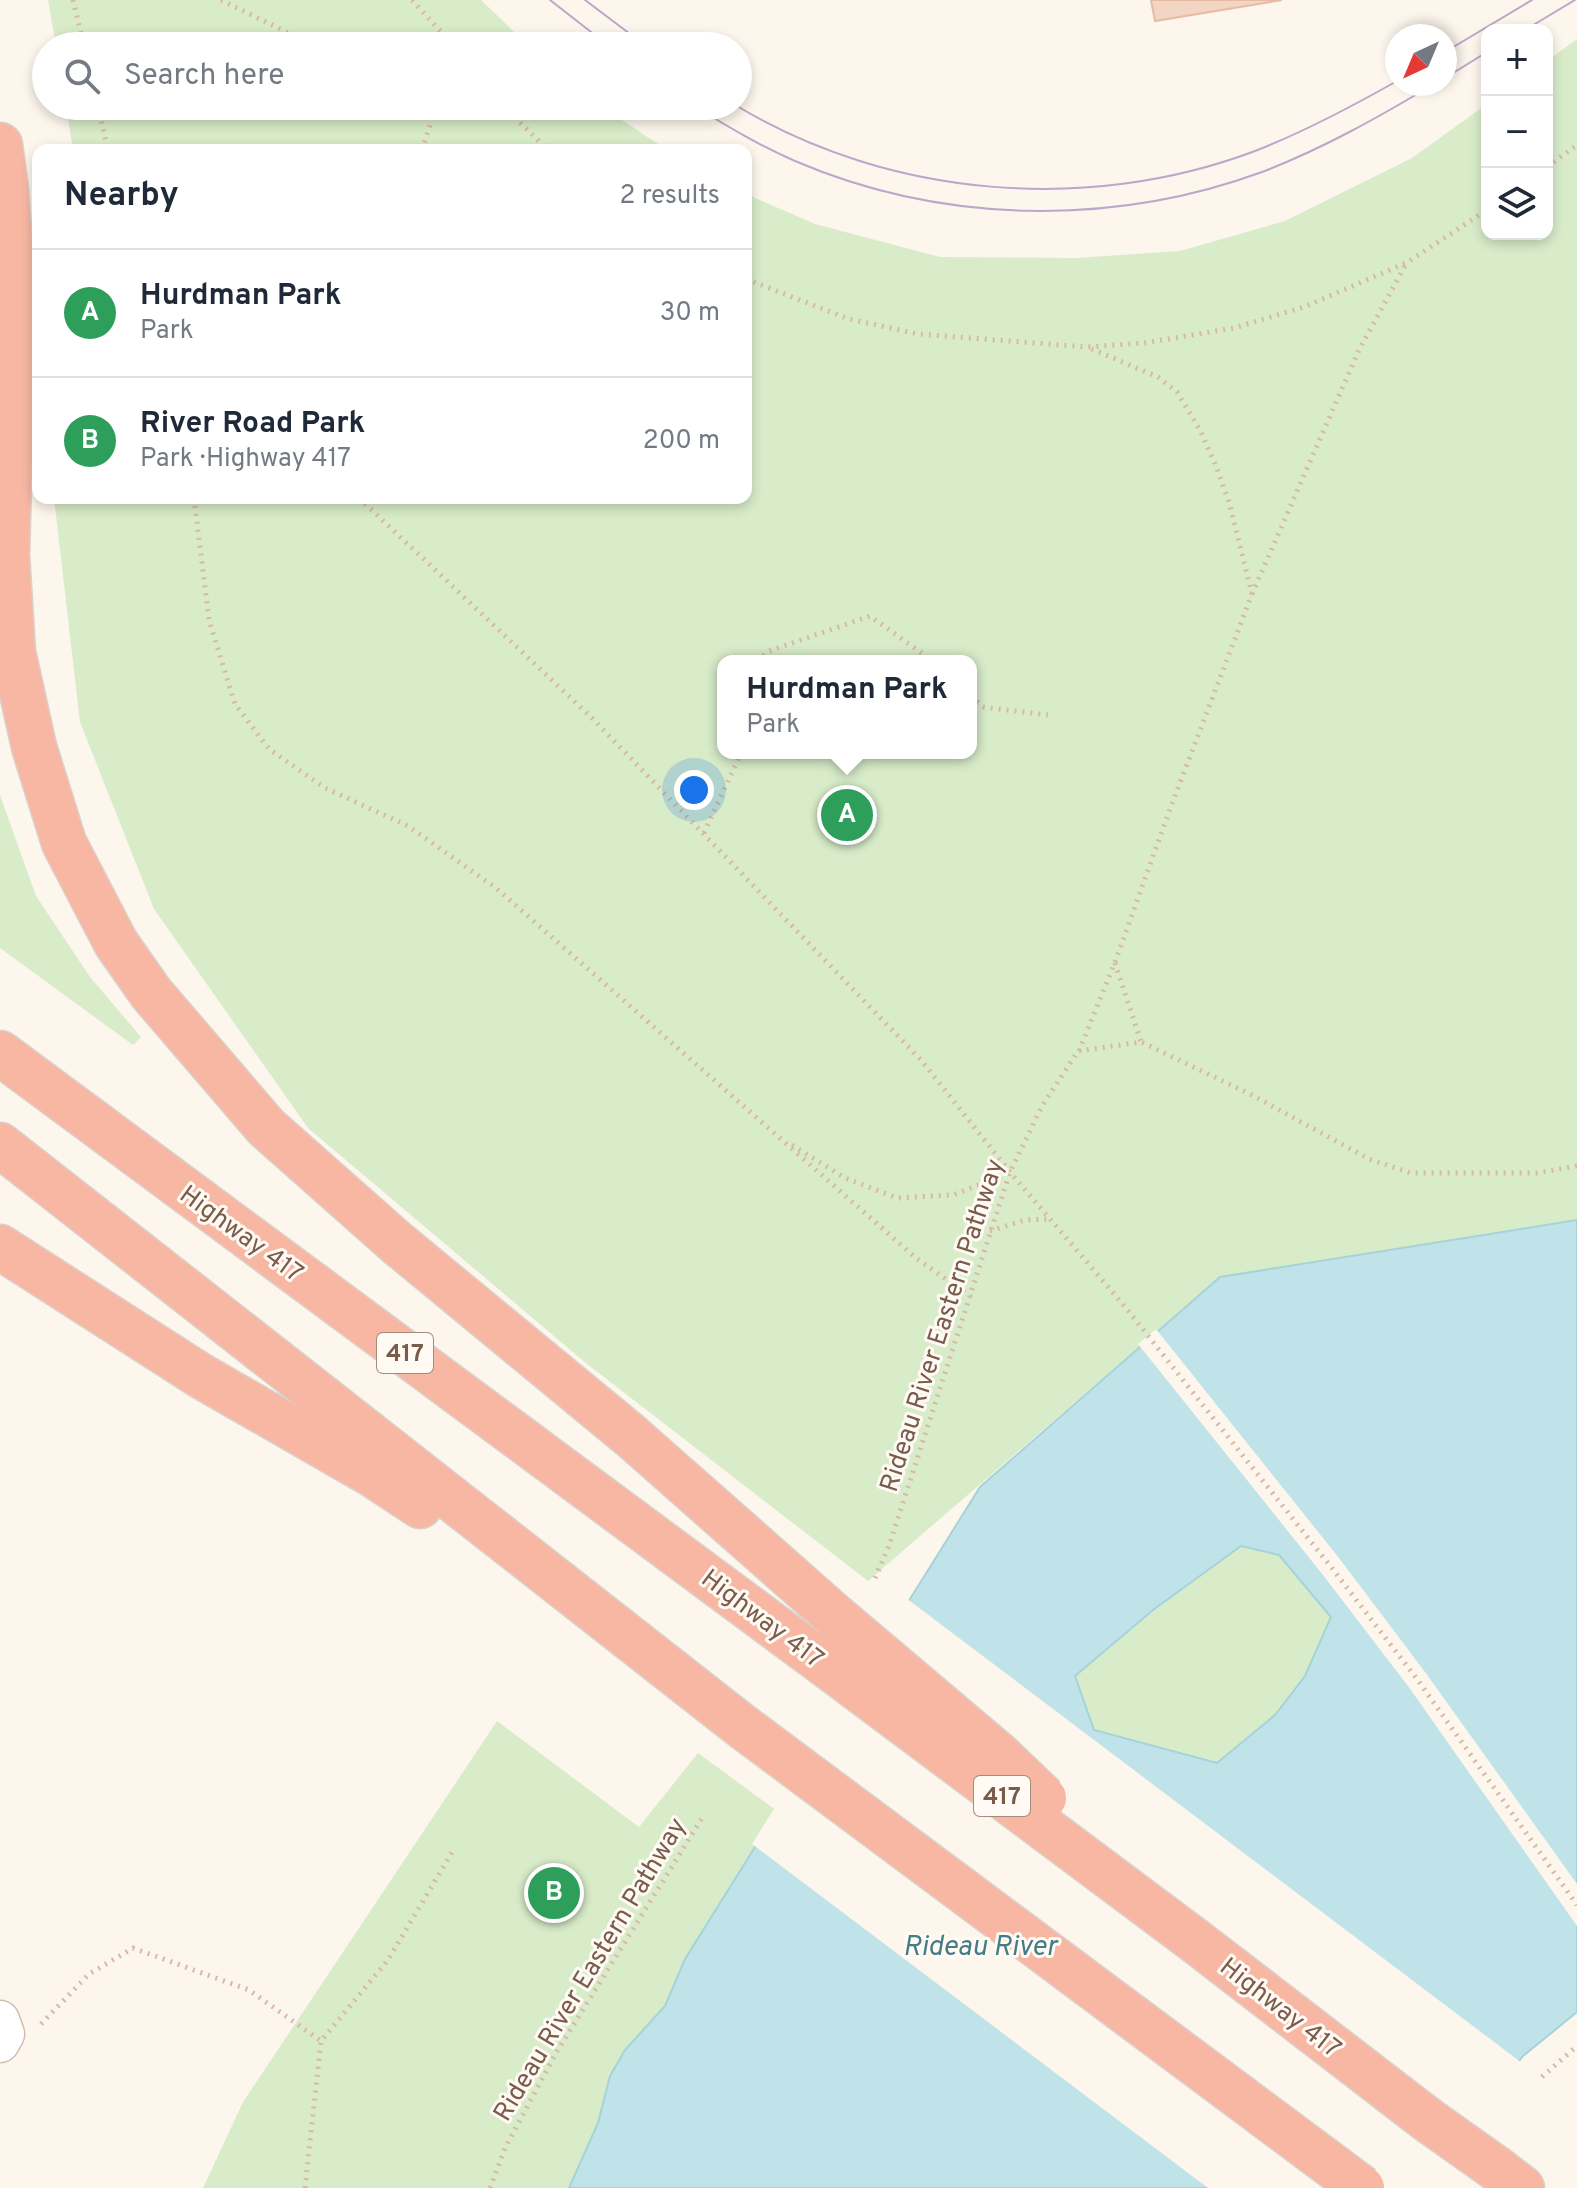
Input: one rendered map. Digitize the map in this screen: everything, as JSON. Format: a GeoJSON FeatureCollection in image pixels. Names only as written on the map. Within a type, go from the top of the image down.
{"type":"FeatureCollection","features":[{"type":"Feature","properties":{"kind":"highway"},"geometry":{"type":"LineString","coordinates":[[0,145],[14,303],[7,555],[13,652],[34,747],[64,843],[116,943],[151,993],[266,1127],[397,1243],[631,1436],[836,1617],[999,1755],[1194,1940]]}},
{"type":"Feature","properties":{"kind":"highway","name":"Highway 417"},"geometry":{"type":"LineString","coordinates":[[0,1053],[810,1653],[1194,1940],[1428,2120],[1510,2178]]}},
{"type":"Feature","properties":{"kind":"highway"},"geometry":{"type":"LineString","coordinates":[[0,1145],[743,1727],[1362,2188]]}},
{"type":"Feature","properties":{"kind":"highway"},"geometry":{"type":"LineString","coordinates":[[0,1247],[201,1376],[370,1473],[651,1656]]}},
{"type":"Feature","properties":{"kind":"path"},"geometry":{"type":"LineString","coordinates":[[73,0],[81,32]]}},
{"type":"Feature","properties":{"kind":"path"},"geometry":{"type":"LineString","coordinates":[[221,0],[286,32]]}},
{"type":"Feature","properties":{"kind":"path"},"geometry":{"type":"LineString","coordinates":[[412,0],[441,32]]}},
{"type":"Feature","properties":{"kind":"path"},"geometry":{"type":"LineString","coordinates":[[101,120],[107,144]]}},
{"type":"Feature","properties":{"kind":"path"},"geometry":{"type":"LineString","coordinates":[[424,144],[432,120]]}},
{"type":"Feature","properties":{"kind":"path"},"geometry":{"type":"LineString","coordinates":[[517,120],[542,144]]}},
{"type":"Feature","properties":{"kind":"path"},"geometry":{"type":"LineString","coordinates":[[1553,163],[1577,145]]}},
{"type":"Feature","properties":{"kind":"path"},"geometry":{"type":"LineString","coordinates":[[752,281],[849,319],[918,334],[1087,347],[1144,343],[1234,328],[1304,307],[1406,263],[1481,214]]}},
{"type":"Feature","properties":{"kind":"path","name":"Rideau River Eastern Pathway"},"geometry":{"type":"LineString","coordinates":[[875,1578],[889,1546],[1010,1172],[1042,1106],[1078,1051],[1115,962],[1252,594],[1359,350],[1406,263]]}},
{"type":"Feature","properties":{"kind":"path"},"geometry":{"type":"LineString","coordinates":[[1087,347],[1158,377],[1177,392],[1200,430],[1216,466],[1229,502],[1252,594]]}},
{"type":"Feature","properties":{"kind":"path"},"geometry":{"type":"LineString","coordinates":[[195,504],[209,620],[235,704],[269,749],[325,788],[408,826],[496,888],[916,1258],[971,1297]]}},
{"type":"Feature","properties":{"kind":"path"},"geometry":{"type":"LineString","coordinates":[[365,504],[592,718],[921,1060],[1010,1172],[1126,1308],[1417,1679],[1577,1905]]}},
{"type":"Feature","properties":{"kind":"path"},"geometry":{"type":"LineString","coordinates":[[764,655],[870,616],[925,655]]}},
{"type":"Feature","properties":{"kind":"path"},"geometry":{"type":"LineString","coordinates":[[977,702],[983,707],[1048,715]]}},
{"type":"Feature","properties":{"kind":"path"},"geometry":{"type":"LineString","coordinates":[[704,833],[738,759]]}},
{"type":"Feature","properties":{"kind":"path"},"geometry":{"type":"LineString","coordinates":[[1115,962],[1141,1042]]}},
{"type":"Feature","properties":{"kind":"path"},"geometry":{"type":"LineString","coordinates":[[1078,1051],[1141,1042],[1248,1093],[1369,1159],[1411,1173],[1537,1173],[1577,1166]]}},
{"type":"Feature","properties":{"kind":"path"},"geometry":{"type":"LineString","coordinates":[[779,1136],[845,1178],[897,1198],[953,1195],[1010,1172]]}},
{"type":"Feature","properties":{"kind":"path"},"geometry":{"type":"LineString","coordinates":[[990,1231],[1025,1220],[1049,1219]]}},
{"type":"Feature","properties":{"kind":"path","name":"Rideau River Eastern Pathway"},"geometry":{"type":"LineString","coordinates":[[490,2188],[505,2148],[556,2053],[704,1815]]}},
{"type":"Feature","properties":{"kind":"path"},"geometry":{"type":"LineString","coordinates":[[305,2188],[321,2041],[388,1960],[454,1849]]}},
{"type":"Feature","properties":{"kind":"path"},"geometry":{"type":"LineString","coordinates":[[2,2032],[45,2023],[89,1974],[133,1948],[249,1990],[321,2041]]}},
{"type":"Feature","properties":{"kind":"path"},"geometry":{"type":"LineString","coordinates":[[1542,2077],[1577,2046]]}},
{"type":"Feature","properties":{"kind":"green space"},"geometry":{"type":"Polygon","coordinates":[[[48,0],[481,0],[514,32],[54,32],[48,0]]]}},
{"type":"Feature","properties":{"kind":"green space"},"geometry":{"type":"Polygon","coordinates":[[[1577,39],[1577,1220],[1220,1277],[868,1581],[587,1364],[308,1128],[154,909],[80,722],[55,504],[752,504],[752,197],[815,224],[940,257],[1076,258],[1180,251],[1285,221],[1412,158],[1481,108],[1481,240],[1553,240],[1553,57],[1577,39]]]}},
{"type":"Feature","properties":{"kind":"green space"},"geometry":{"type":"Polygon","coordinates":[[[68,120],[622,120],[658,144],[72,144],[68,120]]]}},
{"type":"Feature","properties":{"kind":"green space"},"geometry":{"type":"Polygon","coordinates":[[[0,795],[36,896],[90,977],[141,1037],[133,1045],[0,948],[0,795]]]}},
{"type":"Feature","properties":{"kind":"green space"},"geometry":{"type":"Polygon","coordinates":[[[1241,1546],[1278,1555],[1332,1617],[1305,1676],[1275,1715],[1217,1763],[1094,1730],[1074,1676],[1153,1610],[1241,1546]]]}},
{"type":"Feature","properties":{"kind":"green space"},"geometry":{"type":"Polygon","coordinates":[[[497,1721],[639,1827],[698,1753],[777,1811],[685,1959],[665,2006],[625,2050],[610,2076],[598,2123],[569,2188],[203,2188],[243,2102],[497,1721]]]}},
{"type":"Feature","properties":{"kind":"water","name":"Rideau River"},"geometry":{"type":"Polygon","coordinates":[[[1577,1220],[1577,2012],[1523,2056],[1420,2188],[569,2188],[598,2123],[610,2076],[625,2050],[665,2006],[685,1959],[980,1487],[1220,1277],[1577,1220]],[[1241,1546],[1153,1610],[1075,1676],[1094,1730],[1217,1763],[1275,1715],[1305,1676],[1331,1617],[1279,1555],[1241,1546]]]}},
{"type":"Feature","properties":{"kind":"pier"},"geometry":{"type":"Polygon","coordinates":[[[1156,1329],[1339,1558],[1577,1884],[1577,1926],[1408,1686],[1138,1344],[1156,1329]]]}},
{"type":"Feature","properties":{"kind":"pier"},"geometry":{"type":"Polygon","coordinates":[[[906,1598],[1522,2063],[1425,2188],[1208,2188],[752,1844],[906,1598]]]}},
{"type":"Feature","properties":{"kind":"building"},"geometry":{"type":"Polygon","coordinates":[[[1151,0],[1282,0],[1155,21],[1151,0]]]}},
{"type":"Feature","properties":{"kind":"tram line"},"geometry":{"type":"LineString","coordinates":[[550,0],[591,32]]}},
{"type":"Feature","properties":{"kind":"tram line"},"geometry":{"type":"LineString","coordinates":[[585,0],[627,32]]}},
{"type":"Feature","properties":{"kind":"tram line"},"geometry":{"type":"LineString","coordinates":[[1457,45],[1532,0]]}},
{"type":"Feature","properties":{"kind":"tram line"},"geometry":{"type":"LineString","coordinates":[[1535,24],[1575,0]]}},
{"type":"Feature","properties":{"kind":"tram line"},"geometry":{"type":"LineString","coordinates":[[1457,71],[1481,56]]}},
{"type":"Feature","properties":{"kind":"tram line"},"geometry":{"type":"LineString","coordinates":[[752,114],[796,137],[859,161],[924,177],[991,187],[1058,189],[1125,183],[1191,171],[1291,136],[1385,88]]}},
{"type":"Feature","properties":{"kind":"tram line"},"geometry":{"type":"LineString","coordinates":[[718,120],[795,161],[851,182],[909,197],[968,207],[1027,211],[1087,209],[1146,202],[1205,190],[1262,172],[1350,132],[1413,96]]}},
{"type":"Feature","properties":{"kind":"place","name":"Hurdman Park"},"geometry":{"type":"Point","coordinates":[847,815]}},
{"type":"Feature","properties":{"kind":"place","name":"River Road Park"},"geometry":{"type":"Point","coordinates":[554,1893]}}]}
